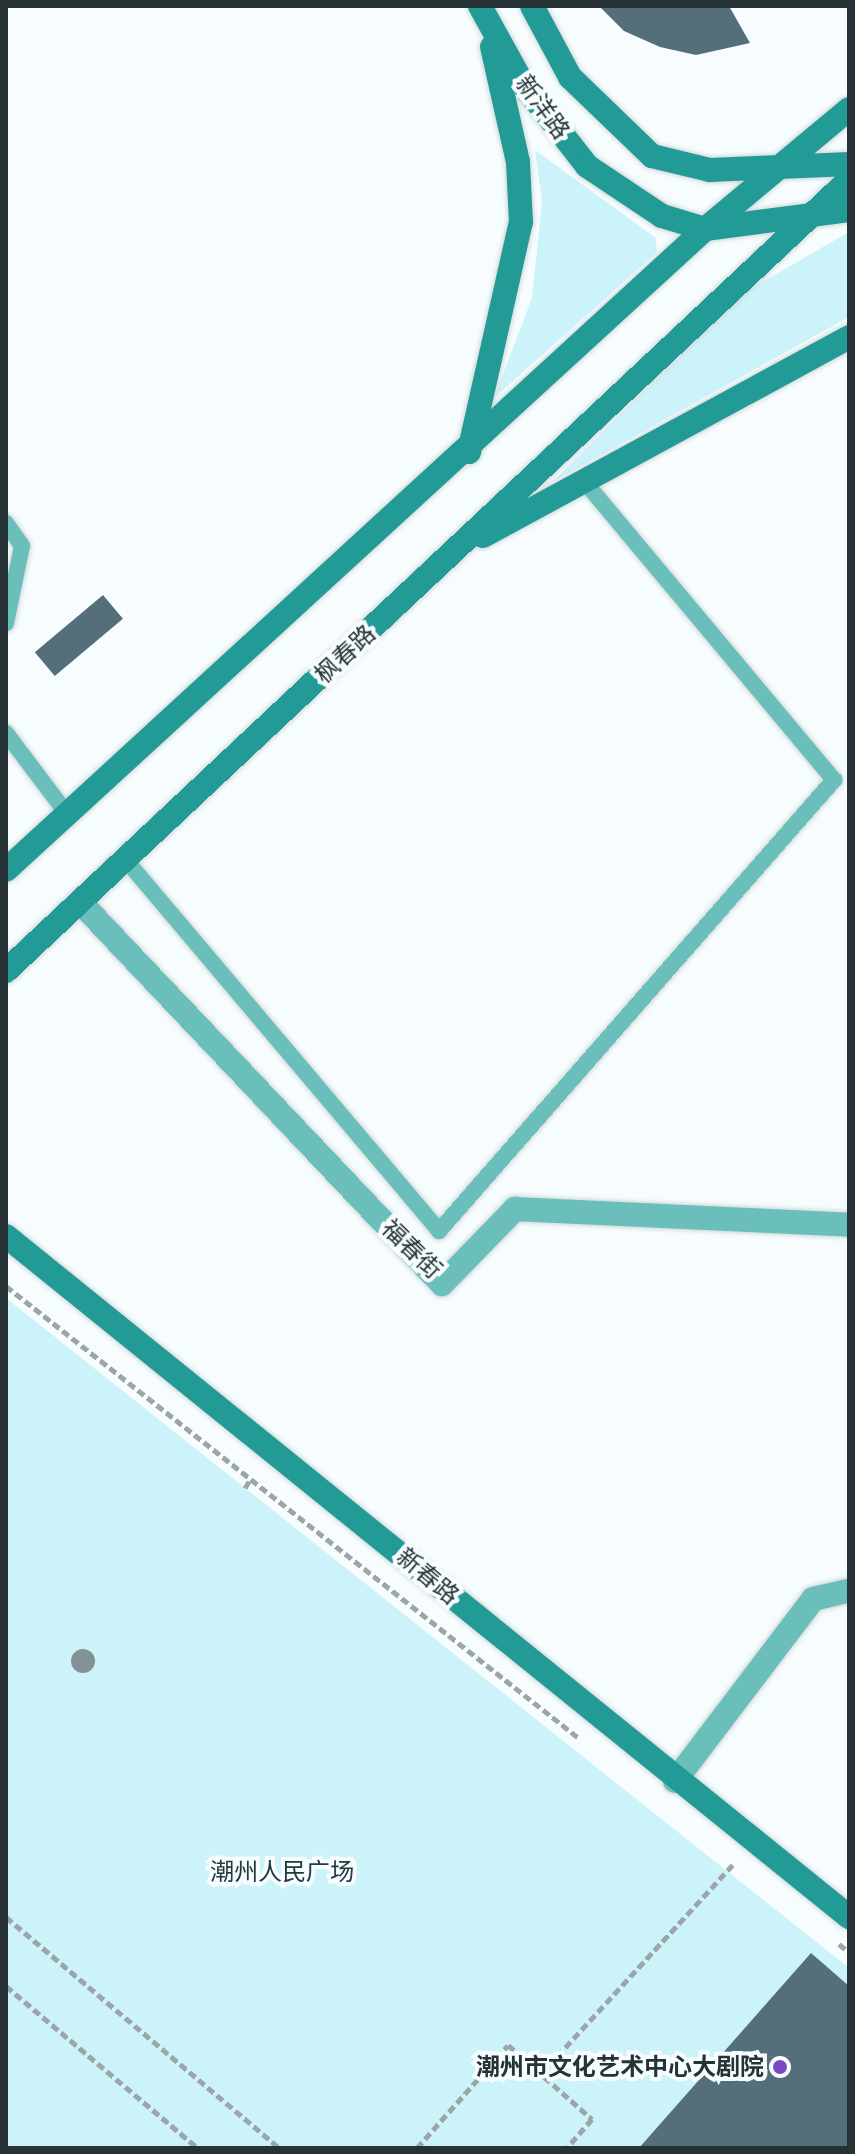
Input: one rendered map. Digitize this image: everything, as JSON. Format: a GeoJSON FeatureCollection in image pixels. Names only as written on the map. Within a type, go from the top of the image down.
{"type":"FeatureCollection","features":[{"type":"Feature","properties":{"kind":"main road","name":"新洋路"},"geometry":{"type":"LineString","coordinates":[[532,6],[570,77],[652,156],[710,170],[774,170]]}},
{"type":"Feature","properties":{"kind":"main road","name":"新洋路"},"geometry":{"type":"LineString","coordinates":[[484,16],[587,166],[624,194],[705,229]]}},
{"type":"Feature","properties":{"kind":"main road"},"geometry":{"type":"LineString","coordinates":[[469,452],[521,222],[518,162],[484,16]]}},
{"type":"Feature","properties":{"kind":"main road"},"geometry":{"type":"LineString","coordinates":[[6,870],[644,292],[705,229],[849,109]]}},
{"type":"Feature","properties":{"kind":"main road"},"geometry":{"type":"LineString","coordinates":[[774,170],[849,164]]}},
{"type":"Feature","properties":{"kind":"main road","name":"枫春路"},"geometry":{"type":"LineString","coordinates":[[6,971],[456,551],[680,334],[849,180]]}},
{"type":"Feature","properties":{"kind":"main road"},"geometry":{"type":"LineString","coordinates":[[705,229],[849,210]]}},
{"type":"Feature","properties":{"kind":"main road"},"geometry":{"type":"LineString","coordinates":[[456,551],[849,337]]}},
{"type":"Feature","properties":{"kind":"main road","name":"新春路"},"geometry":{"type":"LineString","coordinates":[[6,1236],[675,1781],[849,1917]]}},
{"type":"Feature","properties":{"kind":"street","name":"福春街"},"geometry":{"type":"LineString","coordinates":[[80,902],[442,1284],[515,1209],[849,1225]]}},
{"type":"Feature","properties":{"kind":"street"},"geometry":{"type":"LineString","coordinates":[[675,1781],[813,1599],[849,1591]]}},
{"type":"Feature","properties":{"kind":"lane"},"geometry":{"type":"LineString","coordinates":[[125,859],[439,1231],[834,780],[584,481]]}},
{"type":"Feature","properties":{"kind":"lane"},"geometry":{"type":"LineString","coordinates":[[6,523],[22,546],[6,623]]}},
{"type":"Feature","properties":{"kind":"lane"},"geometry":{"type":"LineString","coordinates":[[6,733],[67,814]]}},
{"type":"Feature","properties":{"kind":"path"},"geometry":{"type":"LineString","coordinates":[[6,1286],[586,1744]]}},
{"type":"Feature","properties":{"kind":"path"},"geometry":{"type":"LineString","coordinates":[[723,1852],[747,1871]]}},
{"type":"Feature","properties":{"kind":"path"},"geometry":{"type":"LineString","coordinates":[[541,2074],[735,1862]]}},
{"type":"Feature","properties":{"kind":"path"},"geometry":{"type":"LineString","coordinates":[[6,1917],[279,2148]]}},
{"type":"Feature","properties":{"kind":"path"},"geometry":{"type":"LineString","coordinates":[[827,1934],[849,1952]]}},
{"type":"Feature","properties":{"kind":"path"},"geometry":{"type":"LineString","coordinates":[[6,1986],[198,2148]]}},
{"type":"Feature","properties":{"kind":"path"},"geometry":{"type":"LineString","coordinates":[[417,2148],[508,2045],[592,2119],[567,2148]]}},
{"type":"Feature","properties":{"kind":"green space"},"geometry":{"type":"Polygon","coordinates":[[[535,150],[656,238],[657,252],[494,398],[532,298],[542,202],[535,150]]]}},
{"type":"Feature","properties":{"kind":"green space"},"geometry":{"type":"Polygon","coordinates":[[[849,232],[849,317],[552,482],[745,292],[849,232]]]}},
{"type":"Feature","properties":{"kind":"green space","name":"潮州人民广场"},"geometry":{"type":"Polygon","coordinates":[[[6,1298],[849,1968],[849,2148],[6,2148],[6,1298]]]}},
{"type":"Feature","properties":{"kind":"building"},"geometry":{"type":"Polygon","coordinates":[[[599,6],[729,6],[750,43],[696,55],[660,47],[624,31],[599,6]]]}},
{"type":"Feature","properties":{"kind":"building"},"geometry":{"type":"Polygon","coordinates":[[[103,595],[123,619],[55,676],[35,652],[103,595]]]}},
{"type":"Feature","properties":{"kind":"building","name":"潮州市文化艺术中心大剧院"},"geometry":{"type":"Polygon","coordinates":[[[811,1953],[849,1986],[849,2148],[639,2148],[811,1953]]]}},
{"type":"Feature","properties":{"kind":"place","name":"潮州市文化艺术中心大剧院"},"geometry":{"type":"Point","coordinates":[780,2067]}}]}
